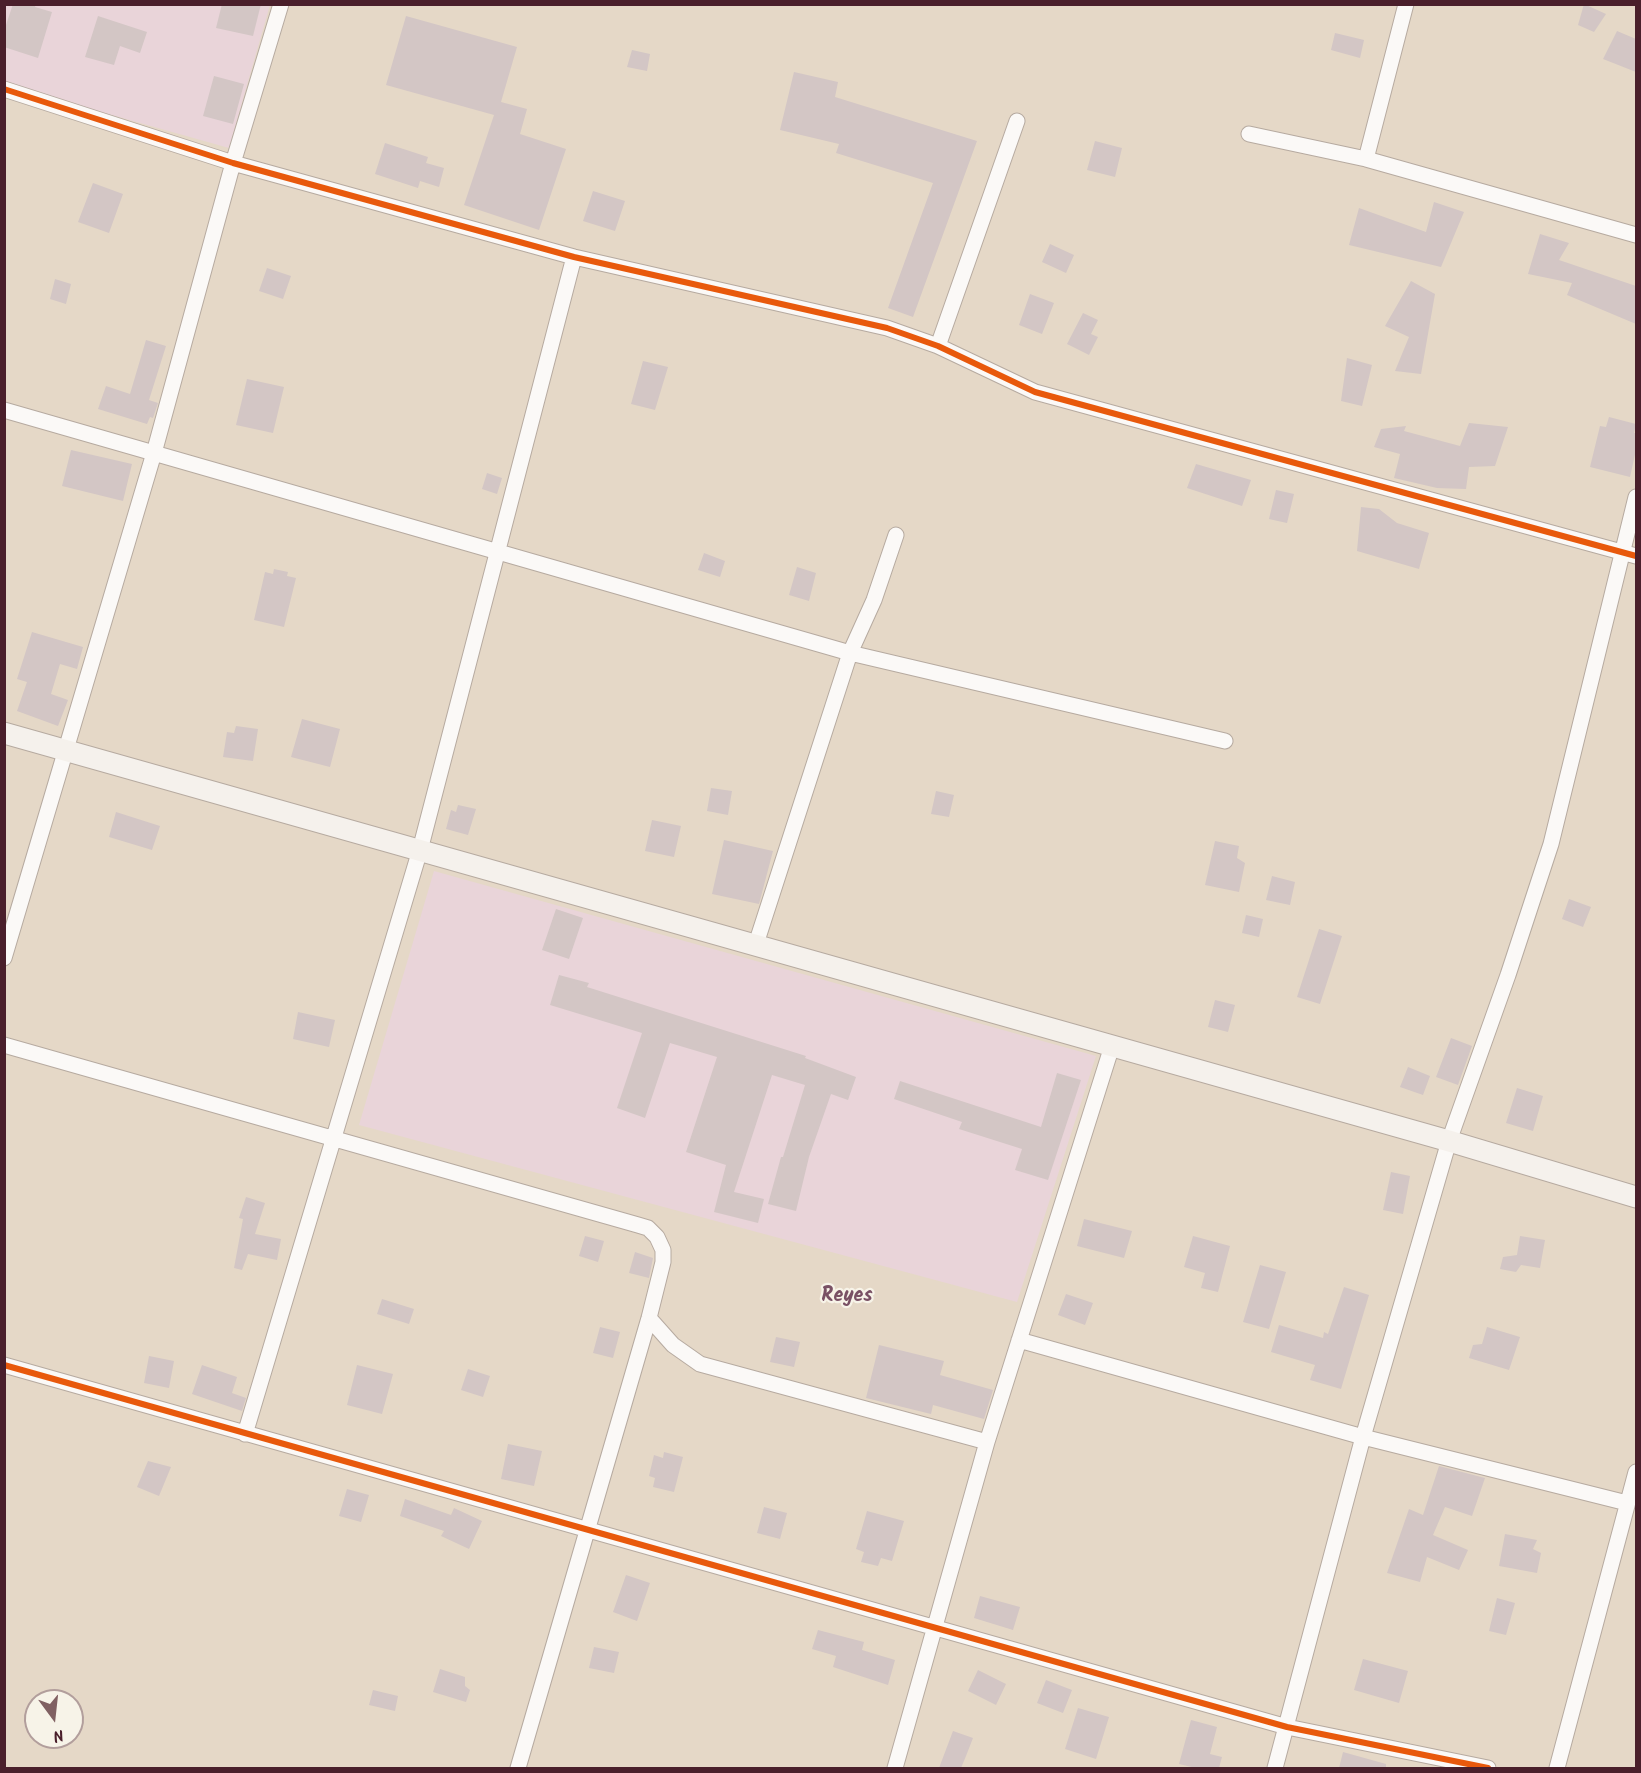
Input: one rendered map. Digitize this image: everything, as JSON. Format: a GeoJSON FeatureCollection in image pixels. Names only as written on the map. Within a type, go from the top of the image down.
{"type":"FeatureCollection","features":[{"type":"Feature","properties":{"kind":"main road"},"geometry":{"type":"LineString","coordinates":[[4,733],[755,947],[1449,1141],[1636,1197]]}},
{"type":"Feature","properties":{"kind":"street"},"geometry":{"type":"LineString","coordinates":[[4,958],[154,453],[233,163],[281,4]]}},
{"type":"Feature","properties":{"kind":"street"},"geometry":{"type":"LineString","coordinates":[[1366,159],[1406,4]]}},
{"type":"Feature","properties":{"kind":"street"},"geometry":{"type":"LineString","coordinates":[[4,88],[233,163],[574,257],[887,328],[938,346],[1035,392],[1629,554]]}},
{"type":"Feature","properties":{"kind":"street"},"geometry":{"type":"LineString","coordinates":[[938,346],[1017,121]]}},
{"type":"Feature","properties":{"kind":"street"},"geometry":{"type":"LineString","coordinates":[[1249,134],[1366,159],[1636,235]]}},
{"type":"Feature","properties":{"kind":"street"},"geometry":{"type":"LineString","coordinates":[[245,1434],[420,850],[574,257]]}},
{"type":"Feature","properties":{"kind":"street"},"geometry":{"type":"LineString","coordinates":[[4,410],[850,653],[1225,741]]}},
{"type":"Feature","properties":{"kind":"street"},"geometry":{"type":"LineString","coordinates":[[1275,1768],[1363,1437],[1449,1141],[1508,975],[1551,844],[1629,554],[1636,497]]}},
{"type":"Feature","properties":{"kind":"street"},"geometry":{"type":"LineString","coordinates":[[755,947],[850,653],[874,600],[896,535]]}},
{"type":"Feature","properties":{"kind":"street"},"geometry":{"type":"LineString","coordinates":[[4,1045],[648,1228],[657,1237],[663,1250],[663,1262],[649,1318],[518,1768]]}},
{"type":"Feature","properties":{"kind":"street"},"geometry":{"type":"LineString","coordinates":[[895,1768],[987,1442],[1112,1046]]}},
{"type":"Feature","properties":{"kind":"street"},"geometry":{"type":"LineString","coordinates":[[649,1318],[673,1345],[700,1365],[987,1442]]}},
{"type":"Feature","properties":{"kind":"street"},"geometry":{"type":"LineString","coordinates":[[1019,1340],[1363,1437],[1627,1503]]}},
{"type":"Feature","properties":{"kind":"street"},"geometry":{"type":"LineString","coordinates":[[4,1365],[1287,1727],[1488,1768]]}},
{"type":"Feature","properties":{"kind":"street"},"geometry":{"type":"LineString","coordinates":[[1557,1768],[1636,1472]]}},
{"type":"Feature","properties":{"kind":"shaded area"},"geometry":{"type":"Polygon","coordinates":[[[4,5],[270,5],[229,148],[5,85],[4,5]]]}},
{"type":"Feature","properties":{"kind":"shaded area"},"geometry":{"type":"Polygon","coordinates":[[[434,871],[1096,1056],[1017,1302],[359,1125],[434,871]]]}},
{"type":"Feature","properties":{"kind":"building"},"geometry":{"type":"Polygon","coordinates":[[[13,4],[36,4],[35,7],[52,12],[38,58],[4,47],[4,31],[13,4]]]}},
{"type":"Feature","properties":{"kind":"building"},"geometry":{"type":"Polygon","coordinates":[[[222,4],[261,4],[253,36],[216,28],[222,4]]]}},
{"type":"Feature","properties":{"kind":"building"},"geometry":{"type":"Polygon","coordinates":[[[1584,4],[1606,14],[1594,32],[1578,25],[1584,4]]]}},
{"type":"Feature","properties":{"kind":"building"},"geometry":{"type":"Polygon","coordinates":[[[98,16],[147,32],[140,53],[120,46],[114,65],[85,57],[98,16]]]}},
{"type":"Feature","properties":{"kind":"building"},"geometry":{"type":"Polygon","coordinates":[[[406,16],[517,47],[501,102],[527,109],[520,134],[566,149],[539,230],[464,205],[494,115],[386,85],[406,16]]]}},
{"type":"Feature","properties":{"kind":"building"},"geometry":{"type":"Polygon","coordinates":[[[1617,31],[1636,39],[1636,72],[1603,59],[1617,31]]]}},
{"type":"Feature","properties":{"kind":"building"},"geometry":{"type":"Polygon","coordinates":[[[1335,33],[1364,40],[1360,58],[1331,50],[1335,33]]]}},
{"type":"Feature","properties":{"kind":"building"},"geometry":{"type":"Polygon","coordinates":[[[632,50],[650,54],[647,71],[627,67],[632,50]]]}},
{"type":"Feature","properties":{"kind":"building"},"geometry":{"type":"Polygon","coordinates":[[[794,72],[838,82],[835,97],[977,141],[913,317],[888,308],[933,183],[836,153],[839,144],[780,130],[794,72]]]}},
{"type":"Feature","properties":{"kind":"building"},"geometry":{"type":"Polygon","coordinates":[[[214,76],[244,84],[233,124],[203,116],[214,76]]]}},
{"type":"Feature","properties":{"kind":"building"},"geometry":{"type":"Polygon","coordinates":[[[1095,141],[1122,148],[1115,177],[1087,170],[1095,141]]]}},
{"type":"Feature","properties":{"kind":"building"},"geometry":{"type":"Polygon","coordinates":[[[385,143],[428,157],[426,163],[444,168],[439,187],[420,181],[418,188],[375,174],[385,143]]]}},
{"type":"Feature","properties":{"kind":"building"},"geometry":{"type":"Polygon","coordinates":[[[93,183],[123,194],[109,233],[78,222],[93,183]]]}},
{"type":"Feature","properties":{"kind":"building"},"geometry":{"type":"Polygon","coordinates":[[[593,191],[625,201],[615,231],[583,221],[593,191]]]}},
{"type":"Feature","properties":{"kind":"building"},"geometry":{"type":"Polygon","coordinates":[[[1434,202],[1464,212],[1441,267],[1349,245],[1359,208],[1426,232],[1434,202]]]}},
{"type":"Feature","properties":{"kind":"building"},"geometry":{"type":"Polygon","coordinates":[[[1540,234],[1569,243],[1559,260],[1636,286],[1636,324],[1567,295],[1572,283],[1528,274],[1540,234]]]}},
{"type":"Feature","properties":{"kind":"building"},"geometry":{"type":"Polygon","coordinates":[[[1050,244],[1074,255],[1066,273],[1042,262],[1050,244]]]}},
{"type":"Feature","properties":{"kind":"building"},"geometry":{"type":"Polygon","coordinates":[[[267,268],[291,276],[283,299],[259,291],[267,268]]]}},
{"type":"Feature","properties":{"kind":"building"},"geometry":{"type":"Polygon","coordinates":[[[55,279],[71,284],[66,304],[50,299],[55,279]]]}},
{"type":"Feature","properties":{"kind":"building"},"geometry":{"type":"Polygon","coordinates":[[[1411,281],[1435,294],[1421,374],[1395,371],[1409,337],[1385,326],[1411,281]]]}},
{"type":"Feature","properties":{"kind":"building"},"geometry":{"type":"Polygon","coordinates":[[[1030,294],[1054,303],[1042,334],[1019,325],[1030,294]]]}},
{"type":"Feature","properties":{"kind":"building"},"geometry":{"type":"Polygon","coordinates":[[[1083,313],[1098,320],[1091,334],[1098,337],[1089,355],[1067,344],[1083,313]]]}},
{"type":"Feature","properties":{"kind":"building"},"geometry":{"type":"Polygon","coordinates":[[[146,340],[166,346],[149,400],[158,403],[153,418],[150,417],[147,424],[98,409],[106,386],[130,394],[146,340]]]}},
{"type":"Feature","properties":{"kind":"building"},"geometry":{"type":"Polygon","coordinates":[[[1347,358],[1372,365],[1362,406],[1341,401],[1347,358]]]}},
{"type":"Feature","properties":{"kind":"building"},"geometry":{"type":"Polygon","coordinates":[[[643,361],[668,367],[655,410],[631,404],[643,361]]]}},
{"type":"Feature","properties":{"kind":"building"},"geometry":{"type":"Polygon","coordinates":[[[247,379],[284,387],[273,433],[236,425],[247,379]]]}},
{"type":"Feature","properties":{"kind":"building"},"geometry":{"type":"Polygon","coordinates":[[[1609,417],[1636,424],[1634,433],[1636,433],[1636,450],[1630,477],[1590,467],[1600,426],[1606,427],[1609,417]]]}},
{"type":"Feature","properties":{"kind":"building"},"geometry":{"type":"Polygon","coordinates":[[[1469,423],[1508,427],[1495,466],[1469,467],[1466,489],[1437,488],[1394,478],[1400,454],[1374,447],[1381,429],[1406,426],[1404,431],[1460,446],[1469,423]]]}},
{"type":"Feature","properties":{"kind":"building"},"geometry":{"type":"Polygon","coordinates":[[[71,450],[132,464],[123,501],[62,486],[71,450]]]}},
{"type":"Feature","properties":{"kind":"building"},"geometry":{"type":"Polygon","coordinates":[[[1196,464],[1251,480],[1242,506],[1187,488],[1196,464]]]}},
{"type":"Feature","properties":{"kind":"building"},"geometry":{"type":"Polygon","coordinates":[[[487,473],[502,478],[497,494],[482,489],[487,473]]]}},
{"type":"Feature","properties":{"kind":"building"},"geometry":{"type":"Polygon","coordinates":[[[1276,490],[1294,494],[1287,523],[1269,519],[1276,490]]]}},
{"type":"Feature","properties":{"kind":"building"},"geometry":{"type":"Polygon","coordinates":[[[1361,507],[1379,509],[1397,523],[1429,533],[1419,569],[1357,551],[1361,507]]]}},
{"type":"Feature","properties":{"kind":"building"},"geometry":{"type":"Polygon","coordinates":[[[704,553],[725,561],[720,577],[698,570],[704,553]]]}},
{"type":"Feature","properties":{"kind":"building"},"geometry":{"type":"Polygon","coordinates":[[[797,567],[816,573],[809,601],[789,595],[797,567]]]}},
{"type":"Feature","properties":{"kind":"building"},"geometry":{"type":"Polygon","coordinates":[[[274,569],[288,572],[287,576],[296,578],[284,627],[254,620],[265,572],[273,574],[274,569]]]}},
{"type":"Feature","properties":{"kind":"building"},"geometry":{"type":"Polygon","coordinates":[[[32,632],[83,647],[77,669],[60,664],[51,694],[68,700],[58,726],[17,711],[27,682],[17,679],[32,632]]]}},
{"type":"Feature","properties":{"kind":"building"},"geometry":{"type":"Polygon","coordinates":[[[302,719],[340,729],[330,767],[291,757],[302,719]]]}},
{"type":"Feature","properties":{"kind":"building"},"geometry":{"type":"Polygon","coordinates":[[[236,726],[258,729],[253,761],[223,757],[227,732],[234,733],[236,726]]]}},
{"type":"Feature","properties":{"kind":"building"},"geometry":{"type":"Polygon","coordinates":[[[711,788],[732,791],[728,815],[707,811],[711,788]]]}},
{"type":"Feature","properties":{"kind":"building"},"geometry":{"type":"Polygon","coordinates":[[[936,791],[954,795],[949,817],[931,814],[936,791]]]}},
{"type":"Feature","properties":{"kind":"building"},"geometry":{"type":"Polygon","coordinates":[[[458,805],[476,809],[468,835],[446,829],[451,810],[456,812],[458,805]]]}},
{"type":"Feature","properties":{"kind":"building"},"geometry":{"type":"Polygon","coordinates":[[[116,812],[160,826],[152,850],[109,837],[116,812]]]}},
{"type":"Feature","properties":{"kind":"building"},"geometry":{"type":"Polygon","coordinates":[[[652,820],[681,826],[674,857],[645,851],[652,820]]]}},
{"type":"Feature","properties":{"kind":"building"},"geometry":{"type":"Polygon","coordinates":[[[724,840],[773,851],[759,904],[712,894],[724,840]]]}},
{"type":"Feature","properties":{"kind":"building"},"geometry":{"type":"Polygon","coordinates":[[[1215,841],[1239,846],[1237,858],[1245,863],[1239,892],[1205,885],[1215,841]]]}},
{"type":"Feature","properties":{"kind":"building"},"geometry":{"type":"Polygon","coordinates":[[[1272,876],[1295,882],[1290,905],[1266,900],[1272,876]]]}},
{"type":"Feature","properties":{"kind":"building"},"geometry":{"type":"Polygon","coordinates":[[[1569,899],[1591,907],[1583,927],[1562,919],[1569,899]]]}},
{"type":"Feature","properties":{"kind":"building"},"geometry":{"type":"Polygon","coordinates":[[[556,909],[583,918],[569,959],[542,950],[556,909]]]}},
{"type":"Feature","properties":{"kind":"building"},"geometry":{"type":"Polygon","coordinates":[[[1246,915],[1263,919],[1259,937],[1242,933],[1246,915]]]}},
{"type":"Feature","properties":{"kind":"building"},"geometry":{"type":"Polygon","coordinates":[[[1319,929],[1342,936],[1320,1004],[1297,997],[1319,929]]]}},
{"type":"Feature","properties":{"kind":"building"},"geometry":{"type":"Polygon","coordinates":[[[559,975],[589,983],[587,987],[806,1056],[805,1058],[856,1077],[848,1100],[831,1094],[809,1157],[796,1211],[768,1204],[805,1085],[772,1075],[734,1192],[764,1199],[758,1223],[714,1212],[726,1165],[686,1152],[717,1057],[670,1043],[645,1118],[617,1108],[642,1033],[550,1005],[559,975]]]}},
{"type":"Feature","properties":{"kind":"building"},"geometry":{"type":"Polygon","coordinates":[[[1215,1000],[1235,1005],[1228,1032],[1208,1027],[1215,1000]]]}},
{"type":"Feature","properties":{"kind":"building"},"geometry":{"type":"Polygon","coordinates":[[[298,1012],[335,1020],[329,1047],[293,1039],[298,1012]]]}},
{"type":"Feature","properties":{"kind":"building"},"geometry":{"type":"Polygon","coordinates":[[[1451,1038],[1472,1046],[1458,1085],[1436,1077],[1451,1038]]]}},
{"type":"Feature","properties":{"kind":"building"},"geometry":{"type":"Polygon","coordinates":[[[1408,1067],[1430,1076],[1423,1095],[1400,1087],[1408,1067]]]}},
{"type":"Feature","properties":{"kind":"building"},"geometry":{"type":"Polygon","coordinates":[[[1057,1073],[1081,1080],[1048,1180],[1015,1170],[1022,1149],[959,1129],[962,1122],[894,1099],[900,1081],[1041,1127],[1057,1073]]]}},
{"type":"Feature","properties":{"kind":"building"},"geometry":{"type":"Polygon","coordinates":[[[1517,1088],[1543,1096],[1533,1131],[1506,1123],[1517,1088]]]}},
{"type":"Feature","properties":{"kind":"building"},"geometry":{"type":"Polygon","coordinates":[[[1391,1172],[1410,1176],[1403,1214],[1383,1210],[1391,1172]]]}},
{"type":"Feature","properties":{"kind":"building"},"geometry":{"type":"Polygon","coordinates":[[[246,1197],[265,1203],[255,1234],[281,1239],[277,1260],[248,1254],[242,1270],[234,1268],[243,1219],[239,1218],[246,1197]]]}},
{"type":"Feature","properties":{"kind":"building"},"geometry":{"type":"Polygon","coordinates":[[[1084,1219],[1132,1231],[1124,1258],[1077,1246],[1084,1219]]]}},
{"type":"Feature","properties":{"kind":"building"},"geometry":{"type":"Polygon","coordinates":[[[585,1236],[604,1241],[598,1262],[579,1256],[585,1236]]]}},
{"type":"Feature","properties":{"kind":"building"},"geometry":{"type":"Polygon","coordinates":[[[1193,1236],[1230,1246],[1218,1292],[1201,1288],[1205,1273],[1184,1267],[1193,1236]]]}},
{"type":"Feature","properties":{"kind":"building"},"geometry":{"type":"Polygon","coordinates":[[[1520,1236],[1545,1240],[1540,1268],[1521,1265],[1516,1272],[1500,1269],[1503,1257],[1517,1255],[1520,1236]]]}},
{"type":"Feature","properties":{"kind":"building"},"geometry":{"type":"Polygon","coordinates":[[[635,1252],[653,1258],[649,1278],[629,1273],[635,1252]]]}},
{"type":"Feature","properties":{"kind":"building"},"geometry":{"type":"Polygon","coordinates":[[[1260,1265],[1286,1272],[1269,1329],[1243,1322],[1260,1265]]]}},
{"type":"Feature","properties":{"kind":"building"},"geometry":{"type":"Polygon","coordinates":[[[1344,1287],[1369,1295],[1341,1389],[1310,1380],[1315,1365],[1271,1352],[1279,1325],[1323,1338],[1324,1332],[1328,1334],[1344,1287]]]}},
{"type":"Feature","properties":{"kind":"building"},"geometry":{"type":"Polygon","coordinates":[[[1066,1294],[1093,1303],[1085,1325],[1058,1315],[1066,1294]]]}},
{"type":"Feature","properties":{"kind":"building"},"geometry":{"type":"Polygon","coordinates":[[[382,1299],[414,1309],[409,1324],[377,1314],[382,1299]]]}},
{"type":"Feature","properties":{"kind":"building"},"geometry":{"type":"Polygon","coordinates":[[[600,1327],[620,1332],[613,1358],[593,1353],[600,1327]]]}},
{"type":"Feature","properties":{"kind":"building"},"geometry":{"type":"Polygon","coordinates":[[[1487,1327],[1520,1337],[1509,1370],[1469,1358],[1473,1345],[1482,1344],[1487,1327]]]}},
{"type":"Feature","properties":{"kind":"building"},"geometry":{"type":"Polygon","coordinates":[[[776,1337],[800,1342],[794,1367],[770,1362],[776,1337]]]}},
{"type":"Feature","properties":{"kind":"building"},"geometry":{"type":"Polygon","coordinates":[[[879,1345],[944,1361],[940,1375],[993,1390],[984,1419],[933,1405],[931,1414],[866,1398],[879,1345]]]}},
{"type":"Feature","properties":{"kind":"building"},"geometry":{"type":"Polygon","coordinates":[[[149,1356],[174,1361],[169,1388],[144,1383],[149,1356]]]}},
{"type":"Feature","properties":{"kind":"building"},"geometry":{"type":"Polygon","coordinates":[[[202,1365],[237,1377],[232,1393],[246,1398],[242,1411],[192,1394],[202,1365]]]}},
{"type":"Feature","properties":{"kind":"building"},"geometry":{"type":"Polygon","coordinates":[[[357,1365],[393,1374],[382,1414],[347,1405],[357,1365]]]}},
{"type":"Feature","properties":{"kind":"building"},"geometry":{"type":"Polygon","coordinates":[[[468,1369],[490,1376],[483,1397],[461,1390],[468,1369]]]}},
{"type":"Feature","properties":{"kind":"building"},"geometry":{"type":"Polygon","coordinates":[[[508,1444],[542,1451],[534,1486],[501,1479],[508,1444]]]}},
{"type":"Feature","properties":{"kind":"building"},"geometry":{"type":"Polygon","coordinates":[[[664,1452],[683,1457],[674,1492],[653,1487],[655,1478],[649,1476],[654,1455],[663,1458],[664,1452]]]}},
{"type":"Feature","properties":{"kind":"building"},"geometry":{"type":"Polygon","coordinates":[[[148,1461],[171,1467],[159,1496],[137,1487],[148,1461]]]}},
{"type":"Feature","properties":{"kind":"building"},"geometry":{"type":"Polygon","coordinates":[[[1439,1466],[1485,1478],[1472,1516],[1445,1507],[1433,1535],[1468,1550],[1459,1570],[1427,1557],[1420,1582],[1387,1573],[1409,1509],[1423,1515],[1439,1466]]]}},
{"type":"Feature","properties":{"kind":"building"},"geometry":{"type":"Polygon","coordinates":[[[347,1489],[369,1495],[361,1522],[339,1516],[347,1489]]]}},
{"type":"Feature","properties":{"kind":"building"},"geometry":{"type":"Polygon","coordinates":[[[405,1499],[451,1515],[454,1508],[482,1521],[469,1549],[441,1536],[444,1531],[400,1516],[405,1499]]]}},
{"type":"Feature","properties":{"kind":"building"},"geometry":{"type":"Polygon","coordinates":[[[764,1507],[787,1513],[780,1539],[757,1533],[764,1507]]]}},
{"type":"Feature","properties":{"kind":"building"},"geometry":{"type":"Polygon","coordinates":[[[867,1511],[904,1521],[892,1561],[881,1558],[878,1566],[861,1562],[864,1552],[856,1549],[867,1511]]]}},
{"type":"Feature","properties":{"kind":"building"},"geometry":{"type":"Polygon","coordinates":[[[1505,1534],[1537,1540],[1533,1549],[1541,1553],[1537,1573],[1499,1566],[1505,1534]]]}},
{"type":"Feature","properties":{"kind":"building"},"geometry":{"type":"Polygon","coordinates":[[[626,1575],[650,1583],[637,1621],[613,1612],[626,1575]]]}},
{"type":"Feature","properties":{"kind":"building"},"geometry":{"type":"Polygon","coordinates":[[[980,1596],[1020,1607],[1013,1630],[974,1618],[980,1596]]]}},
{"type":"Feature","properties":{"kind":"building"},"geometry":{"type":"Polygon","coordinates":[[[1497,1598],[1515,1603],[1506,1635],[1489,1631],[1497,1598]]]}},
{"type":"Feature","properties":{"kind":"building"},"geometry":{"type":"Polygon","coordinates":[[[818,1630],[864,1642],[862,1650],[895,1660],[888,1685],[833,1667],[836,1656],[812,1649],[818,1630]]]}},
{"type":"Feature","properties":{"kind":"building"},"geometry":{"type":"Polygon","coordinates":[[[594,1647],[619,1652],[614,1673],[589,1668],[594,1647]]]}},
{"type":"Feature","properties":{"kind":"building"},"geometry":{"type":"Polygon","coordinates":[[[1363,1659],[1408,1671],[1399,1703],[1354,1690],[1363,1659]]]}},
{"type":"Feature","properties":{"kind":"building"},"geometry":{"type":"Polygon","coordinates":[[[440,1669],[465,1677],[465,1686],[470,1690],[466,1702],[433,1692],[440,1669]]]}},
{"type":"Feature","properties":{"kind":"building"},"geometry":{"type":"Polygon","coordinates":[[[978,1670],[1006,1684],[996,1705],[968,1691],[978,1670]]]}},
{"type":"Feature","properties":{"kind":"building"},"geometry":{"type":"Polygon","coordinates":[[[1046,1680],[1072,1690],[1063,1713],[1037,1703],[1046,1680]]]}},
{"type":"Feature","properties":{"kind":"building"},"geometry":{"type":"Polygon","coordinates":[[[373,1690],[398,1696],[395,1711],[369,1705],[373,1690]]]}},
{"type":"Feature","properties":{"kind":"building"},"geometry":{"type":"Polygon","coordinates":[[[1078,1708],[1109,1717],[1096,1759],[1065,1749],[1078,1708]]]}},
{"type":"Feature","properties":{"kind":"building"},"geometry":{"type":"Polygon","coordinates":[[[1191,1720],[1217,1727],[1210,1754],[1222,1757],[1219,1768],[1196,1768],[1179,1764],[1191,1720]]]}},
{"type":"Feature","properties":{"kind":"building"},"geometry":{"type":"Polygon","coordinates":[[[953,1731],[973,1738],[961,1768],[939,1768],[953,1731]]]}},
{"type":"Feature","properties":{"kind":"building"},"geometry":{"type":"Polygon","coordinates":[[[1343,1752],[1386,1764],[1386,1768],[1339,1768],[1343,1752]]]}},
{"type":"Feature","properties":{"kind":"cycle path"},"geometry":{"type":"LineString","coordinates":[[4,89],[233,163],[574,257],[887,328],[938,346],[1035,392],[1636,556]]}},
{"type":"Feature","properties":{"kind":"cycle path"},"geometry":{"type":"LineString","coordinates":[[4,1365],[1287,1727],[1488,1768]]}},
{"type":"Feature","properties":{"kind":"district","name":"Reyes"},"geometry":{"type":"Point","coordinates":[847,1298]}}]}
